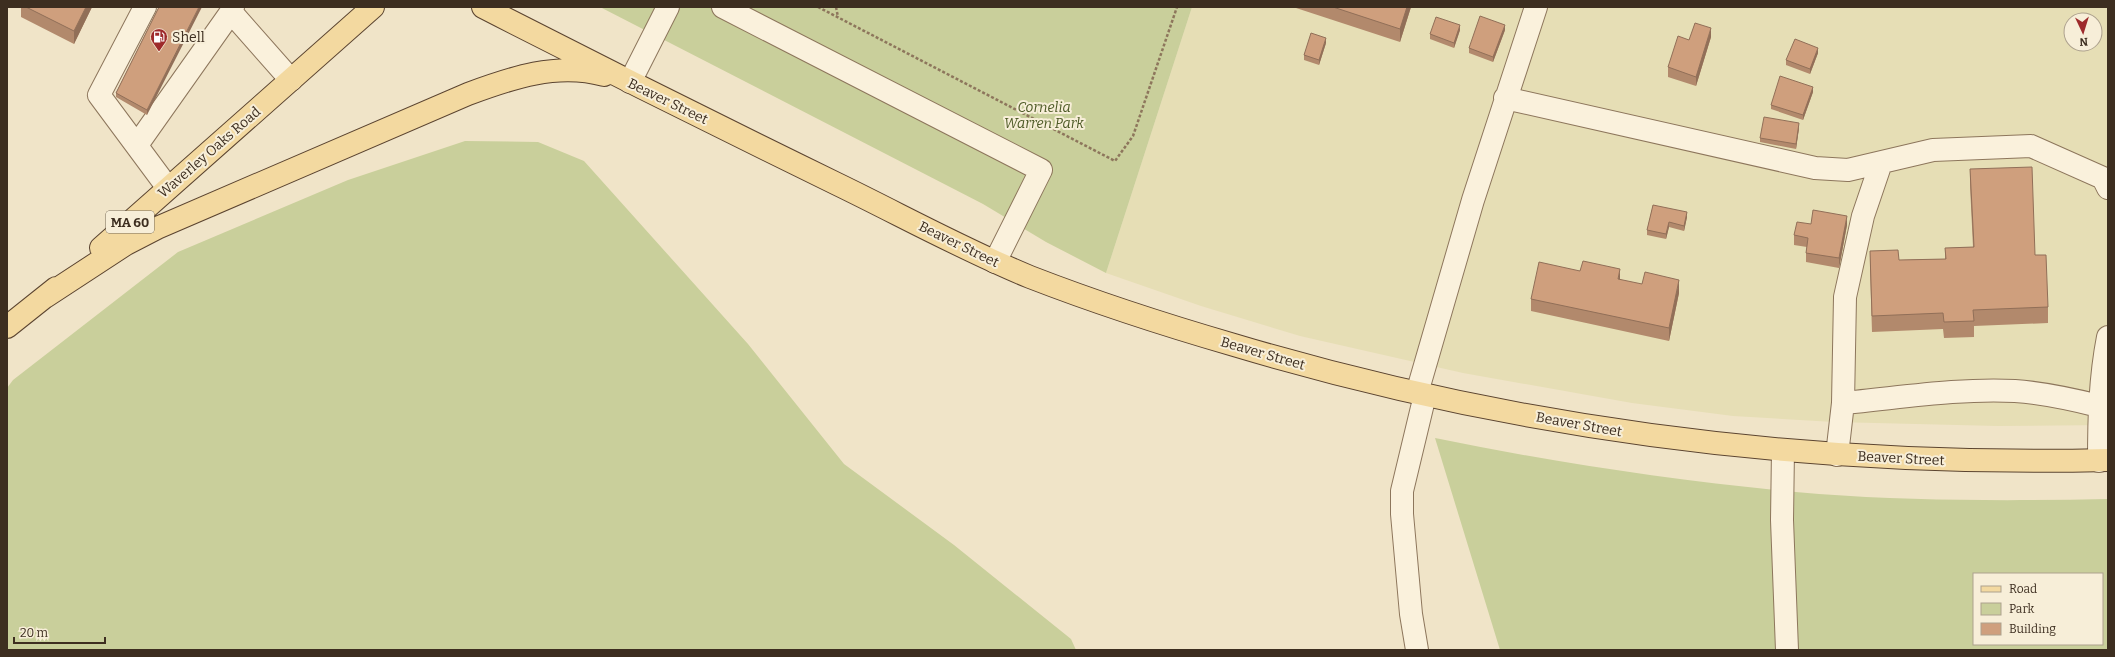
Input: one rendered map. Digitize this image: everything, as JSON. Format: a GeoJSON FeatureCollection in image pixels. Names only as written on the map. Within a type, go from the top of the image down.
{"type":"FeatureCollection","features":[{"type":"Feature","properties":{"kind":"main road","name":"Waverley Oaks Road"},"geometry":{"type":"LineString","coordinates":[[7,327],[45,297],[373,7]]}},
{"type":"Feature","properties":{"kind":"main road","name":"Beaver Street"},"geometry":{"type":"LineString","coordinates":[[483,7],[630,82],[995,262],[1082,296],[1156,322],[1299,364],[1421,394],[1630,433],[1837,455],[2009,462],[2104,460]]}},
{"type":"Feature","properties":{"kind":"main road"},"geometry":{"type":"LineString","coordinates":[[45,297],[126,244],[157,228],[487,87],[531,73],[554,71],[592,73],[630,82]]}},
{"type":"Feature","properties":{"kind":"lane"},"geometry":{"type":"LineString","coordinates":[[145,7],[99,95],[168,188]]}},
{"type":"Feature","properties":{"kind":"lane"},"geometry":{"type":"LineString","coordinates":[[630,82],[668,7]]}},
{"type":"Feature","properties":{"kind":"lane"},"geometry":{"type":"LineString","coordinates":[[724,7],[1041,170],[995,262]]}},
{"type":"Feature","properties":{"kind":"lane"},"geometry":{"type":"LineString","coordinates":[[1417,650],[1411,614],[1402,491],[1421,394],[1473,200],[1505,98],[1536,7]]}},
{"type":"Feature","properties":{"kind":"lane"},"geometry":{"type":"LineString","coordinates":[[137,145],[232,10],[291,80]]}},
{"type":"Feature","properties":{"kind":"lane"},"geometry":{"type":"LineString","coordinates":[[1505,98],[1815,168],[1848,170],[1933,150],[2030,146],[2103,178],[2108,188]]}},
{"type":"Feature","properties":{"kind":"lane"},"geometry":{"type":"LineString","coordinates":[[1837,455],[1843,403],[1845,297],[1863,216],[1881,163]]}},
{"type":"Feature","properties":{"kind":"lane"},"geometry":{"type":"LineString","coordinates":[[2104,460],[2099,406],[2102,373],[2108,337]]}},
{"type":"Feature","properties":{"kind":"lane"},"geometry":{"type":"LineString","coordinates":[[1843,403],[1974,392],[2014,391],[2062,397],[2099,406]]}},
{"type":"Feature","properties":{"kind":"lane"},"geometry":{"type":"LineString","coordinates":[[1783,450],[1782,520],[1787,650]]}},
{"type":"Feature","properties":{"kind":"path"},"geometry":{"type":"LineString","coordinates":[[818,7],[1115,161],[1133,136],[1177,7]]}},
{"type":"Feature","properties":{"kind":"path"},"geometry":{"type":"LineString","coordinates":[[836,7],[838,17]]}},
{"type":"Feature","properties":{"kind":"shaded area"},"geometry":{"type":"Polygon","coordinates":[[[1192,7],[2108,7],[2108,425],[1998,426],[1834,422],[1733,416],[1632,403],[1463,373],[1300,336],[1201,306],[1106,273],[1192,7]]]}},
{"type":"Feature","properties":{"kind":"green space","name":"Cornelia Warren Park"},"geometry":{"type":"Polygon","coordinates":[[[600,7],[1192,7],[1106,273],[1046,242],[983,204],[600,7]]]}},
{"type":"Feature","properties":{"kind":"green space"},"geometry":{"type":"Polygon","coordinates":[[[465,141],[538,142],[584,161],[748,344],[844,464],[954,545],[1071,639],[1076,650],[7,650],[7,388],[13,380],[178,252],[348,180],[465,141]]]}},
{"type":"Feature","properties":{"kind":"green space"},"geometry":{"type":"Polygon","coordinates":[[[1435,438],[1626,472],[1771,490],[1891,498],[1964,500],[2108,499],[2108,650],[1500,650],[1435,438]]]}},
{"type":"Feature","properties":{"kind":"building"},"geometry":{"type":"Polygon","coordinates":[[[26,7],[86,7],[74,31],[26,7]]]}},
{"type":"Feature","properties":{"kind":"building","name":"Shell"},"geometry":{"type":"Polygon","coordinates":[[[159,7],[199,7],[147,110],[116,93],[159,7]]]}},
{"type":"Feature","properties":{"kind":"building"},"geometry":{"type":"Polygon","coordinates":[[[1333,7],[1407,7],[1400,29],[1333,7]]]}},
{"type":"Feature","properties":{"kind":"building"},"geometry":{"type":"Polygon","coordinates":[[[1480,16],[1505,25],[1493,57],[1469,48],[1480,16]]]}},
{"type":"Feature","properties":{"kind":"building"},"geometry":{"type":"Polygon","coordinates":[[[1436,17],[1460,25],[1454,43],[1430,34],[1436,17]]]}},
{"type":"Feature","properties":{"kind":"building"},"geometry":{"type":"Polygon","coordinates":[[[1695,23],[1711,28],[1696,77],[1668,67],[1678,36],[1689,40],[1695,23]]]}},
{"type":"Feature","properties":{"kind":"building"},"geometry":{"type":"Polygon","coordinates":[[[1311,33],[1326,38],[1319,60],[1304,55],[1311,33]]]}},
{"type":"Feature","properties":{"kind":"building"},"geometry":{"type":"Polygon","coordinates":[[[1795,39],[1818,48],[1810,69],[1786,60],[1795,39]]]}},
{"type":"Feature","properties":{"kind":"building"},"geometry":{"type":"Polygon","coordinates":[[[1780,76],[1813,87],[1803,115],[1771,105],[1780,76]]]}},
{"type":"Feature","properties":{"kind":"building"},"geometry":{"type":"Polygon","coordinates":[[[1764,117],[1799,123],[1796,144],[1760,138],[1764,117]]]}},
{"type":"Feature","properties":{"kind":"building"},"geometry":{"type":"Polygon","coordinates":[[[2032,167],[2035,255],[2046,255],[2048,307],[1973,310],[1974,321],[1944,322],[1943,313],[1872,316],[1870,251],[1898,250],[1899,260],[1946,259],[1945,248],[1974,247],[1970,169],[2032,167]]]}},
{"type":"Feature","properties":{"kind":"building"},"geometry":{"type":"Polygon","coordinates":[[[1653,205],[1687,212],[1684,226],[1669,222],[1666,234],[1647,230],[1653,205]]]}},
{"type":"Feature","properties":{"kind":"building"},"geometry":{"type":"Polygon","coordinates":[[[1813,210],[1847,216],[1839,258],[1806,253],[1808,238],[1794,235],[1797,222],[1811,224],[1813,210]]]}},
{"type":"Feature","properties":{"kind":"building"},"geometry":{"type":"Polygon","coordinates":[[[1583,261],[1620,269],[1618,279],[1642,284],[1645,272],[1679,280],[1669,328],[1531,299],[1539,262],[1580,271],[1583,261]]]}},
{"type":"Feature","properties":{"kind":"place","name":"Shell"},"geometry":{"type":"Point","coordinates":[159,52]}}]}
